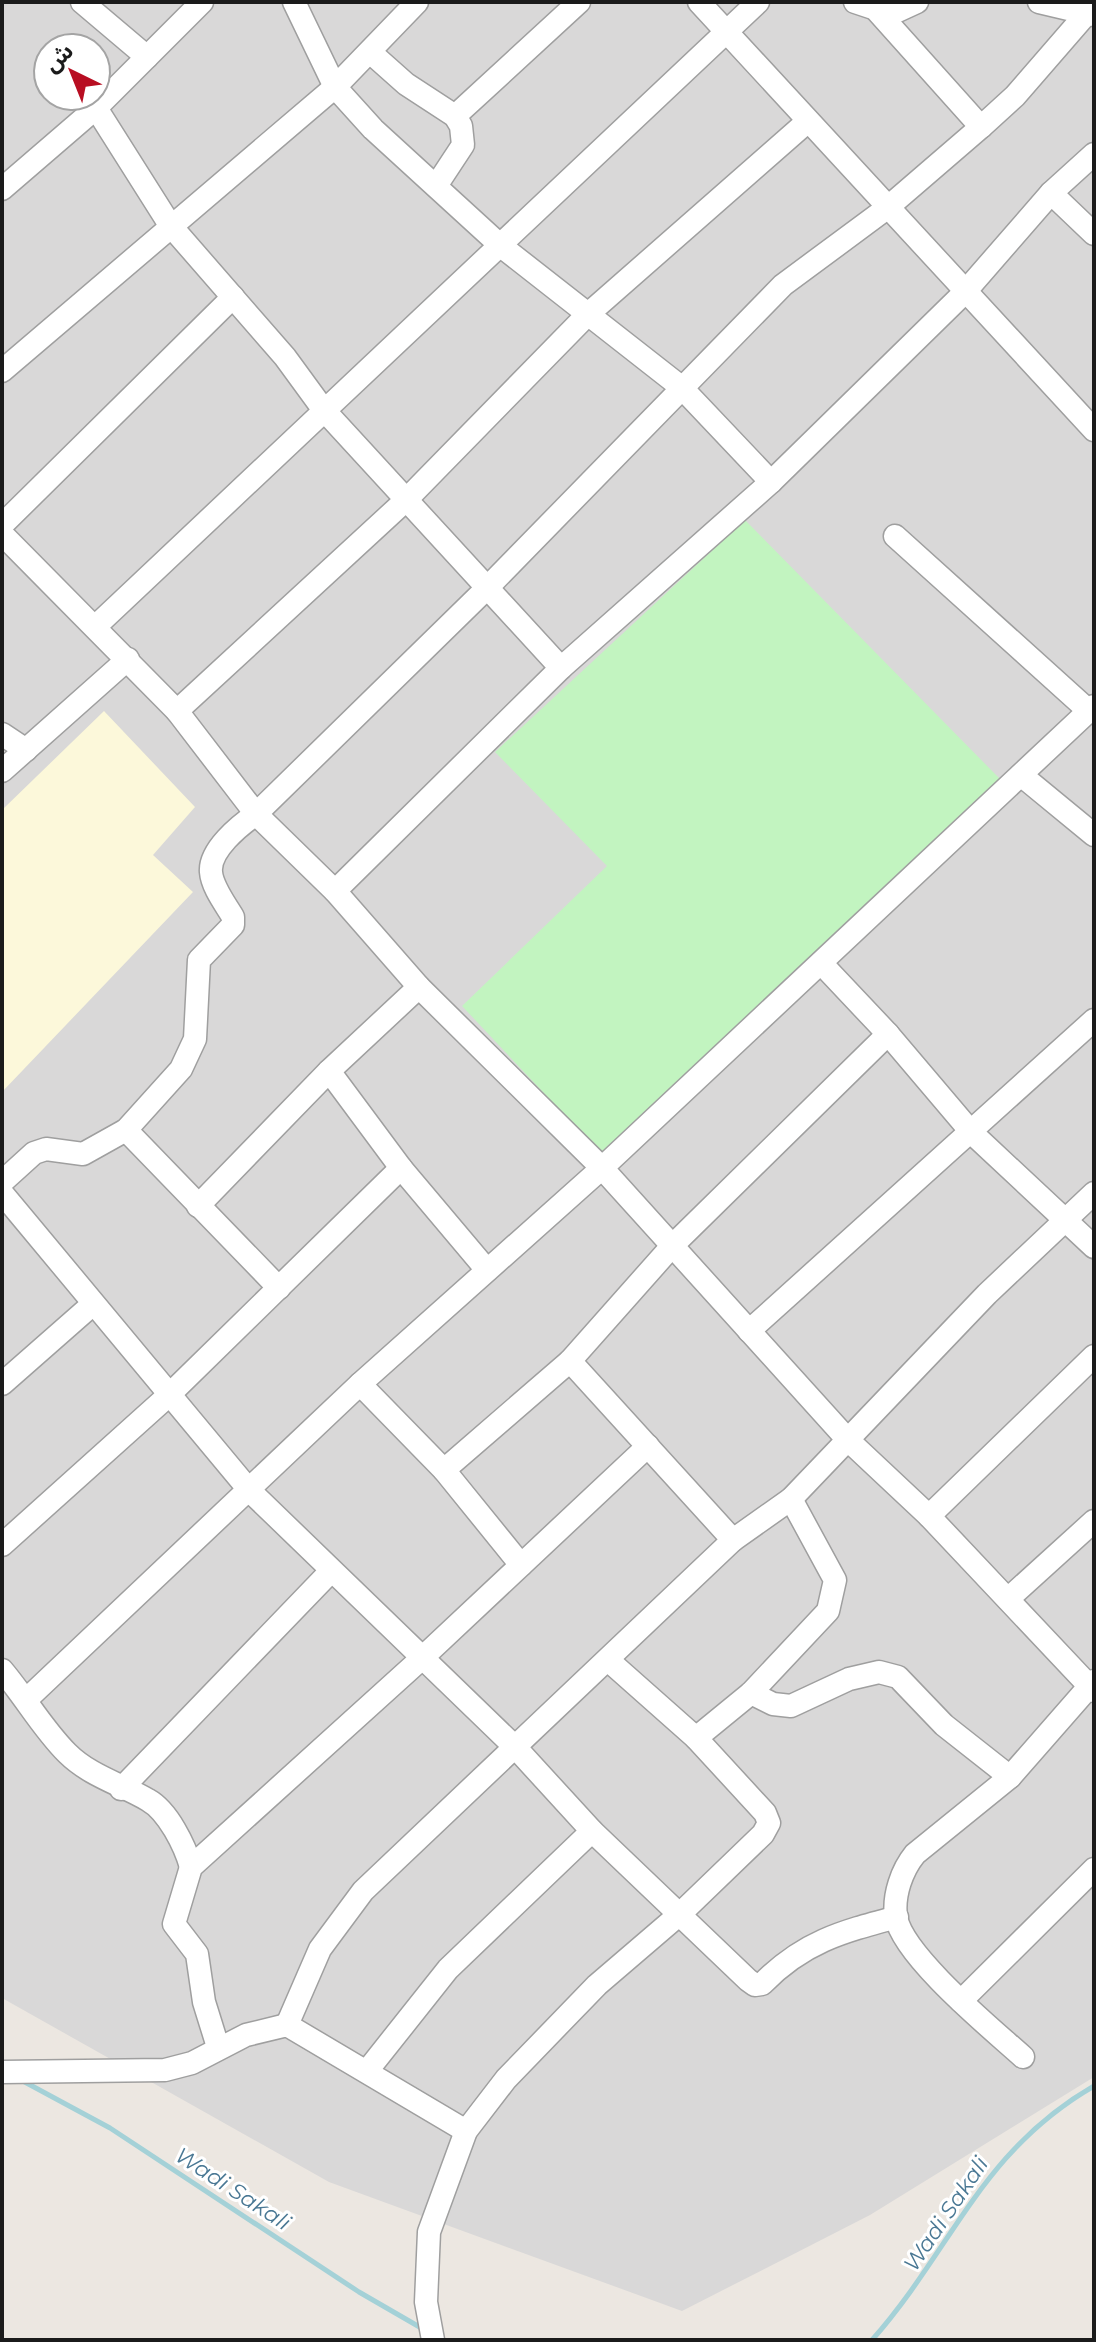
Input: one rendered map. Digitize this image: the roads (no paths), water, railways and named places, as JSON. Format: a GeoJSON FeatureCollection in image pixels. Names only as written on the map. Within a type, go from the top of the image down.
{"type":"FeatureCollection","features":[{"type":"Feature","properties":{"kind":"street"},"geometry":{"type":"LineString","coordinates":[[82,2],[147,57]]}},
{"type":"Feature","properties":{"kind":"street"},"geometry":{"type":"LineString","coordinates":[[294,2],[310,42],[335,87],[373,129],[501,246],[681,387],[771,482]]}},
{"type":"Feature","properties":{"kind":"street"},"geometry":{"type":"LineString","coordinates":[[2,371],[335,87],[417,2]]}},
{"type":"Feature","properties":{"kind":"street"},"geometry":{"type":"LineString","coordinates":[[455,116],[579,2]]}},
{"type":"Feature","properties":{"kind":"street"},"geometry":{"type":"LineString","coordinates":[[699,2],[964,293],[1094,430]]}},
{"type":"Feature","properties":{"kind":"street"},"geometry":{"type":"LineString","coordinates":[[96,626],[758,2]]}},
{"type":"Feature","properties":{"kind":"street"},"geometry":{"type":"LineString","coordinates":[[855,2],[891,14],[917,2]]}},
{"type":"Feature","properties":{"kind":"street"},"geometry":{"type":"LineString","coordinates":[[2,1182],[34,1153],[46,1149],[83,1154],[126,1130],[190,1055],[198,1023],[199,960],[233,925],[233,917],[211,872],[213,862],[237,827],[256,814],[487,588],[783,285],[887,208],[981,127],[1015,96],[1091,14],[1039,2]]}},
{"type":"Feature","properties":{"kind":"street"},"geometry":{"type":"LineString","coordinates":[[112,92],[191,7]]}},
{"type":"Feature","properties":{"kind":"street"},"geometry":{"type":"LineString","coordinates":[[878,12],[981,127]]}},
{"type":"Feature","properties":{"kind":"street"},"geometry":{"type":"LineString","coordinates":[[370,52],[406,84],[455,116],[464,135],[463,145],[436,186]]}},
{"type":"Feature","properties":{"kind":"street"},"geometry":{"type":"LineString","coordinates":[[2,189],[91,112]]}},
{"type":"Feature","properties":{"kind":"street"},"geometry":{"type":"LineString","coordinates":[[99,112],[170,225],[233,297],[323,409],[561,668]]}},
{"type":"Feature","properties":{"kind":"street"},"geometry":{"type":"LineString","coordinates":[[177,711],[406,500],[587,315],[808,121]]}},
{"type":"Feature","properties":{"kind":"street"},"geometry":{"type":"LineString","coordinates":[[335,891],[561,668],[771,482],[964,293],[1051,193],[1094,154]]}},
{"type":"Feature","properties":{"kind":"street"},"geometry":{"type":"LineString","coordinates":[[1051,193],[1094,234]]}},
{"type":"Feature","properties":{"kind":"street"},"geometry":{"type":"LineString","coordinates":[[2,525],[233,297]]}},
{"type":"Feature","properties":{"kind":"street"},"geometry":{"type":"LineString","coordinates":[[2,534],[177,711],[256,814],[335,891],[419,987],[602,1168],[848,1440],[929,1516],[1092,1686],[1010,1777],[915,1854],[902,1875],[896,1897],[897,1917],[903,1937],[961,2001],[1023,2057]]}},
{"type":"Feature","properties":{"kind":"street"},"geometry":{"type":"LineString","coordinates":[[27,1699],[360,1384],[602,1168],[1091,708],[895,536]]}},
{"type":"Feature","properties":{"kind":"street"},"geometry":{"type":"LineString","coordinates":[[2,771],[128,659]]}},
{"type":"Feature","properties":{"kind":"street"},"geometry":{"type":"LineString","coordinates":[[2,734],[26,750]]}},
{"type":"Feature","properties":{"kind":"street"},"geometry":{"type":"LineString","coordinates":[[1021,775],[1094,835]]}},
{"type":"Feature","properties":{"kind":"street"},"geometry":{"type":"LineString","coordinates":[[821,963],[888,1034],[972,1133],[1094,1247]]}},
{"type":"Feature","properties":{"kind":"street"},"geometry":{"type":"LineString","coordinates":[[198,1206],[329,1071],[419,987]]}},
{"type":"Feature","properties":{"kind":"street"},"geometry":{"type":"LineString","coordinates":[[749,1331],[1094,1020]]}},
{"type":"Feature","properties":{"kind":"street"},"geometry":{"type":"LineString","coordinates":[[444,1470],[570,1361],[672,1246],[888,1034]]}},
{"type":"Feature","properties":{"kind":"street"},"geometry":{"type":"LineString","coordinates":[[329,1071],[401,1168],[487,1270]]}},
{"type":"Feature","properties":{"kind":"street"},"geometry":{"type":"LineString","coordinates":[[126,1130],[279,1288]]}},
{"type":"Feature","properties":{"kind":"street"},"geometry":{"type":"LineString","coordinates":[[2,1545],[169,1395],[401,1168]]}},
{"type":"Feature","properties":{"kind":"street"},"geometry":{"type":"LineString","coordinates":[[287,2025],[320,1949],[363,1891],[733,1540],[791,1499],[987,1294],[1094,1193]]}},
{"type":"Feature","properties":{"kind":"street"},"geometry":{"type":"LineString","coordinates":[[6,1205],[250,1491],[516,1748],[592,1831],[755,1985],[762,1984],[800,1950],[822,1938],[897,1917]]}},
{"type":"Feature","properties":{"kind":"street"},"geometry":{"type":"LineString","coordinates":[[2,1384],[93,1304]]}},
{"type":"Feature","properties":{"kind":"street"},"geometry":{"type":"LineString","coordinates":[[929,1516],[1094,1356]]}},
{"type":"Feature","properties":{"kind":"street"},"geometry":{"type":"LineString","coordinates":[[570,1361],[733,1540]]}},
{"type":"Feature","properties":{"kind":"street"},"geometry":{"type":"LineString","coordinates":[[360,1384],[444,1470],[521,1565]]}},
{"type":"Feature","properties":{"kind":"street"},"geometry":{"type":"LineString","coordinates":[[218,2047],[204,2002],[197,1954],[174,1924],[191,1867],[421,1659],[648,1446]]}},
{"type":"Feature","properties":{"kind":"street"},"geometry":{"type":"LineString","coordinates":[[696,1738],[751,1693],[828,1611],[835,1591],[835,1580],[791,1499]]}},
{"type":"Feature","properties":{"kind":"street"},"geometry":{"type":"LineString","coordinates":[[1008,1599],[1094,1521]]}},
{"type":"Feature","properties":{"kind":"street"},"geometry":{"type":"LineString","coordinates":[[121,1789],[331,1571]]}},
{"type":"Feature","properties":{"kind":"street"},"geometry":{"type":"LineString","coordinates":[[433,2340],[426,2302],[429,2232],[466,2131],[506,2079],[597,1985],[681,1913],[763,1834],[769,1823],[765,1813],[696,1738],[608,1660]]}},
{"type":"Feature","properties":{"kind":"street"},"geometry":{"type":"LineString","coordinates":[[2,1670],[27,1699],[42,1726],[70,1756],[121,1789],[150,1801],[166,1819],[191,1867]]}},
{"type":"Feature","properties":{"kind":"street"},"geometry":{"type":"LineString","coordinates":[[751,1693],[773,1704],[791,1706],[849,1679],[879,1672],[898,1677],[944,1725],[1010,1777]]}},
{"type":"Feature","properties":{"kind":"street"},"geometry":{"type":"LineString","coordinates":[[367,2071],[448,1969],[592,1831]]}},
{"type":"Feature","properties":{"kind":"street"},"geometry":{"type":"LineString","coordinates":[[961,2001],[1094,1869]]}},
{"type":"Feature","properties":{"kind":"street"},"geometry":{"type":"LineString","coordinates":[[2,2072],[165,2070],[192,2063],[218,2047],[287,2025],[466,2131]]}},
{"type":"Feature","properties":{"kind":"waterway","name":"Wadi Sakali"},"geometry":{"type":"LineString","coordinates":[[21,2080],[110,2128],[359,2292],[423,2329]]}},
{"type":"Feature","properties":{"kind":"waterway","name":"Wadi Sakali"},"geometry":{"type":"LineString","coordinates":[[872,2340],[995,2171],[1023,2140],[1055,2112],[1094,2086]]}}]}
